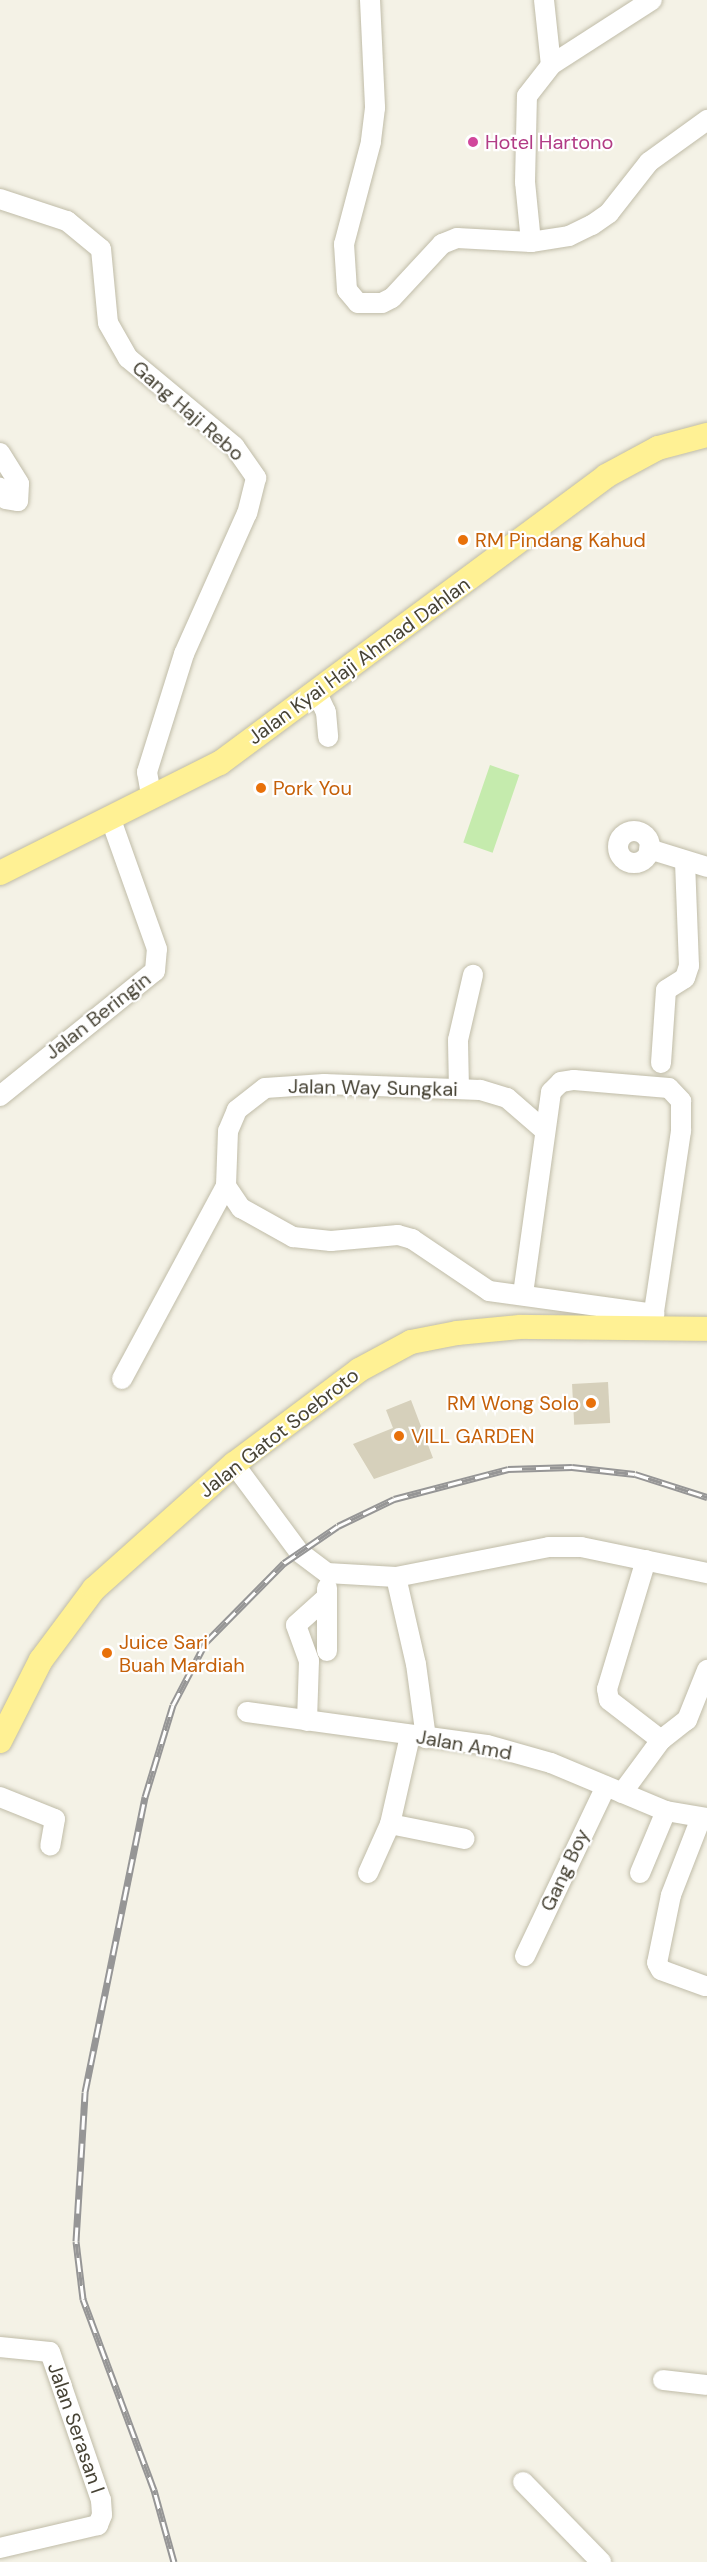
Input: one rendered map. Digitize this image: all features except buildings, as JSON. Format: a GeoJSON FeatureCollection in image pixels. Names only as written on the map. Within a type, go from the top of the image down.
{"type":"FeatureCollection","features":[{"type":"Feature","properties":{"kind":"main road","name":"Jalan Kyai Haji Ahmad Dahlan"},"geometry":{"type":"LineString","coordinates":[[0,873],[220,763],[606,476],[658,448],[707,435]]}},
{"type":"Feature","properties":{"kind":"main road","name":"Jalan Gatot Soebroto"},"geometry":{"type":"LineString","coordinates":[[0,1741],[41,1660],[94,1589],[234,1464],[359,1370],[411,1342],[520,1327],[653,1321],[707,1329]]}},
{"type":"Feature","properties":{"kind":"street"},"geometry":{"type":"LineString","coordinates":[[369,0],[375,108],[371,142],[344,244],[347,290],[358,303],[382,303],[442,244],[457,238],[531,242],[569,236],[592,225],[609,213],[649,162],[707,120]]}},
{"type":"Feature","properties":{"kind":"street"},"geometry":{"type":"LineString","coordinates":[[544,0],[551,65]]}},
{"type":"Feature","properties":{"kind":"street"},"geometry":{"type":"LineString","coordinates":[[531,242],[525,109],[531,87],[551,65],[652,0]]}},
{"type":"Feature","properties":{"kind":"street","name":"Gang Haji Rebo"},"geometry":{"type":"LineString","coordinates":[[0,199],[68,222],[101,249],[108,323],[128,358],[234,446],[256,478],[248,513],[184,654],[147,772],[152,798]]}},
{"type":"Feature","properties":{"kind":"street"},"geometry":{"type":"LineString","coordinates":[[0,488],[6,499],[18,501],[19,484],[1,460]]}},
{"type":"Feature","properties":{"kind":"street"},"geometry":{"type":"LineString","coordinates":[[316,691],[326,712],[328,737]]}},
{"type":"Feature","properties":{"kind":"street","name":"Jalan Beringin"},"geometry":{"type":"LineString","coordinates":[[0,1096],[156,972],[157,949],[110,818]]}},
{"type":"Feature","properties":{"kind":"street"},"geometry":{"type":"LineString","coordinates":[[650,849],[707,867]]}},
{"type":"Feature","properties":{"kind":"street"},"geometry":{"type":"LineString","coordinates":[[661,1063],[666,990],[685,978],[688,966],[685,861]]}},
{"type":"Feature","properties":{"kind":"street"},"geometry":{"type":"LineString","coordinates":[[459,1089],[458,1041],[473,975]]}},
{"type":"Feature","properties":{"kind":"street"},"geometry":{"type":"LineString","coordinates":[[122,1378],[226,1186],[256,1219],[293,1237],[331,1241],[398,1235],[412,1239],[489,1291],[523,1294],[653,1321],[681,1131],[677,1093],[664,1087],[561,1082],[551,1092],[523,1294]]}},
{"type":"Feature","properties":{"kind":"street","name":"Jalan Way Sungkai"},"geometry":{"type":"LineString","coordinates":[[226,1186],[228,1131],[237,1110],[265,1088],[324,1084],[459,1089],[507,1098],[544,1130]]}},
{"type":"Feature","properties":{"kind":"street"},"geometry":{"type":"LineString","coordinates":[[234,1464],[299,1552],[327,1573],[396,1577],[549,1547],[581,1547],[707,1573]]}},
{"type":"Feature","properties":{"kind":"street"},"geometry":{"type":"LineString","coordinates":[[646,1560],[607,1689],[609,1700],[661,1740]]}},
{"type":"Feature","properties":{"kind":"street"},"geometry":{"type":"LineString","coordinates":[[327,1573],[327,1651]]}},
{"type":"Feature","properties":{"kind":"street"},"geometry":{"type":"LineString","coordinates":[[368,1873],[390,1824],[418,1737],[416,1664],[396,1577]]}},
{"type":"Feature","properties":{"kind":"street"},"geometry":{"type":"LineString","coordinates":[[307,1721],[309,1660],[296,1625],[326,1598]]}},
{"type":"Feature","properties":{"kind":"street","name":"Gang Boy"},"geometry":{"type":"LineString","coordinates":[[525,1956],[614,1789],[661,1740],[687,1720],[707,1670]]}},
{"type":"Feature","properties":{"kind":"street","name":"Jalan Amd"},"geometry":{"type":"LineString","coordinates":[[247,1712],[487,1745],[614,1789],[666,1811],[704,1818]]}},
{"type":"Feature","properties":{"kind":"street"},"geometry":{"type":"LineString","coordinates":[[0,1797],[55,1819],[50,1846]]}},
{"type":"Feature","properties":{"kind":"street"},"geometry":{"type":"LineString","coordinates":[[640,1873],[666,1811]]}},
{"type":"Feature","properties":{"kind":"street"},"geometry":{"type":"LineString","coordinates":[[704,1818],[671,1895],[657,1963],[661,1970],[705,1986]]}},
{"type":"Feature","properties":{"kind":"street"},"geometry":{"type":"LineString","coordinates":[[390,1824],[465,1839]]}},
{"type":"Feature","properties":{"kind":"street","name":"Jalan Serasan I"},"geometry":{"type":"LineString","coordinates":[[0,2347],[50,2352],[101,2500],[98,2525],[27,2553],[0,2548]]}},
{"type":"Feature","properties":{"kind":"street"},"geometry":{"type":"LineString","coordinates":[[663,2380],[707,2385]]}},
{"type":"Feature","properties":{"kind":"street"},"geometry":{"type":"LineString","coordinates":[[523,2482],[601,2562]]}},
{"type":"Feature","properties":{"kind":"green space"},"geometry":{"type":"Polygon","coordinates":[[[490,765],[519,775],[493,853],[463,843],[490,765]]]}},
{"type":"Feature","properties":{"kind":"railway"},"geometry":{"type":"LineString","coordinates":[[174,2562],[154,2490],[83,2299],[76,2241],[85,2092],[145,1797],[173,1705],[206,1642],[284,1563],[338,1526],[394,1499],[508,1469],[572,1467],[635,1474],[707,1497]]}},
{"type":"Feature","properties":{"kind":"place","name":"Hotel Hartono"},"geometry":{"type":"Point","coordinates":[473,142]}},
{"type":"Feature","properties":{"kind":"place","name":"RM Pindang Kahud"},"geometry":{"type":"Point","coordinates":[463,540]}},
{"type":"Feature","properties":{"kind":"place","name":"Pork You"},"geometry":{"type":"Point","coordinates":[261,788]}},
{"type":"Feature","properties":{"kind":"place","name":"RM Wong Solo"},"geometry":{"type":"Point","coordinates":[591,1403]}},
{"type":"Feature","properties":{"kind":"place","name":"VILL GARDEN"},"geometry":{"type":"Point","coordinates":[399,1436]}},
{"type":"Feature","properties":{"kind":"place","name":"Juice Sari Buah Mardiah"},"geometry":{"type":"Point","coordinates":[107,1653]}}]}
